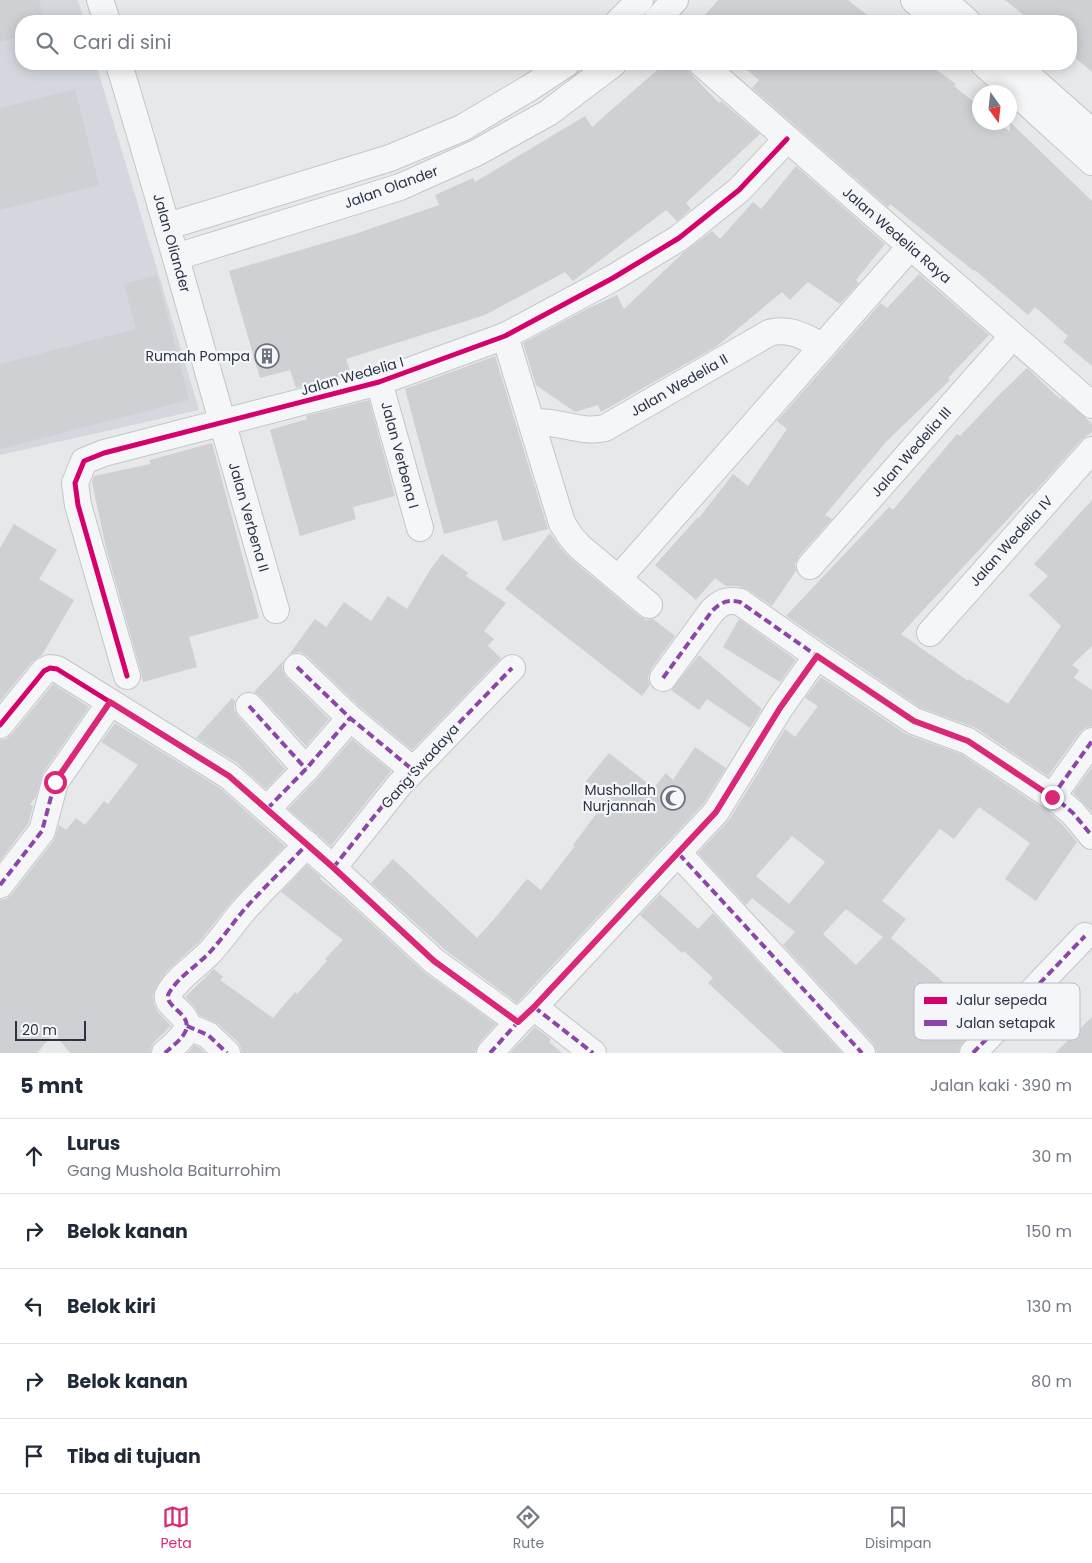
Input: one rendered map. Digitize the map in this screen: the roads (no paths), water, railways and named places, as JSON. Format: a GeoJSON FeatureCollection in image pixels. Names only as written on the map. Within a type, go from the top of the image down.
{"type":"FeatureCollection","features":[{"type":"Feature","properties":{"kind":"street"},"geometry":{"type":"LineString","coordinates":[[100,0],[105,15]]}},
{"type":"Feature","properties":{"kind":"street"},"geometry":{"type":"LineString","coordinates":[[625,15],[640,0]]}},
{"type":"Feature","properties":{"kind":"street"},"geometry":{"type":"LineString","coordinates":[[661,15],[675,0]]}},
{"type":"Feature","properties":{"kind":"street"},"geometry":{"type":"LineString","coordinates":[[914,0],[930,15]]}},
{"type":"Feature","properties":{"kind":"street"},"geometry":{"type":"LineString","coordinates":[[943,0],[960,15]]}},
{"type":"Feature","properties":{"kind":"street","name":"Jalan Oliander"},"geometry":{"type":"LineString","coordinates":[[121,70],[168,226],[222,423]]}},
{"type":"Feature","properties":{"kind":"street","name":"Jalan Olander"},"geometry":{"type":"LineString","coordinates":[[168,226],[390,158],[462,128],[557,70]]}},
{"type":"Feature","properties":{"kind":"street","name":"Jalan Olander"},"geometry":{"type":"LineString","coordinates":[[176,257],[400,187],[476,153],[548,113],[605,70]]}},
{"type":"Feature","properties":{"kind":"street","name":"Jalan Wedelia Raya"},"geometry":{"type":"LineString","coordinates":[[709,70],[1092,405]]}},
{"type":"Feature","properties":{"kind":"street"},"geometry":{"type":"LineString","coordinates":[[991,70],[1092,162]]}},
{"type":"Feature","properties":{"kind":"street"},"geometry":{"type":"LineString","coordinates":[[1022,70],[1092,132]]}},
{"type":"Feature","properties":{"kind":"street","name":"Jalan Wedelia I"},"geometry":{"type":"LineString","coordinates":[[126,676],[78,505],[75,483],[84,461],[104,453],[379,382],[505,336],[613,278],[679,238],[740,190],[787,139]]}},
{"type":"Feature","properties":{"kind":"street"},"geometry":{"type":"LineString","coordinates":[[618,578],[910,247]]}},
{"type":"Feature","properties":{"kind":"street","name":"Jalan Wedelia II"},"geometry":{"type":"LineString","coordinates":[[532,423],[552,422],[585,431],[605,428],[770,332],[789,330],[822,346]]}},
{"type":"Feature","properties":{"kind":"street"},"geometry":{"type":"LineString","coordinates":[[505,336],[562,523],[575,542],[649,605]]}},
{"type":"Feature","properties":{"kind":"street","name":"Jalan Wedelia III"},"geometry":{"type":"LineString","coordinates":[[810,566],[1012,337]]}},
{"type":"Feature","properties":{"kind":"street","name":"Jalan Verbena I"},"geometry":{"type":"LineString","coordinates":[[379,382],[420,528]]}},
{"type":"Feature","properties":{"kind":"street","name":"Jalan Verbena II"},"geometry":{"type":"LineString","coordinates":[[222,423],[276,610]]}},
{"type":"Feature","properties":{"kind":"street","name":"Jalan Wedelia IV"},"geometry":{"type":"LineString","coordinates":[[930,633],[1092,450]]}},
{"type":"Feature","properties":{"kind":"street"},"geometry":{"type":"LineString","coordinates":[[663,678],[712,611],[721,602],[731,600],[740,602],[914,721],[968,741],[1052,797],[1072,813],[1092,836]]}},
{"type":"Feature","properties":{"kind":"street"},"geometry":{"type":"LineString","coordinates":[[490,1053],[716,812],[780,708],[817,656]]}},
{"type":"Feature","properties":{"kind":"street"},"geometry":{"type":"LineString","coordinates":[[297,667],[350,718],[413,770]]}},
{"type":"Feature","properties":{"kind":"street"},"geometry":{"type":"LineString","coordinates":[[0,725],[44,671],[50,668],[57,669],[229,776],[334,868],[434,961],[593,1053]]}},
{"type":"Feature","properties":{"kind":"street","name":"Gang Swadaya"},"geometry":{"type":"LineString","coordinates":[[334,868],[400,784],[512,668]]}},
{"type":"Feature","properties":{"kind":"street"},"geometry":{"type":"LineString","coordinates":[[249,706],[306,769]]}},
{"type":"Feature","properties":{"kind":"street"},"geometry":{"type":"LineString","coordinates":[[0,885],[42,831],[55,782],[119,708]]}},
{"type":"Feature","properties":{"kind":"street"},"geometry":{"type":"LineString","coordinates":[[267,809],[306,769],[350,718]]}},
{"type":"Feature","properties":{"kind":"street"},"geometry":{"type":"LineString","coordinates":[[1052,797],[1092,741]]}},
{"type":"Feature","properties":{"kind":"street"},"geometry":{"type":"LineString","coordinates":[[165,1053],[182,1037],[187,1026],[186,1021],[169,1002],[169,993],[210,952],[244,910],[307,844]]}},
{"type":"Feature","properties":{"kind":"street"},"geometry":{"type":"LineString","coordinates":[[678,854],[862,1053]]}},
{"type":"Feature","properties":{"kind":"street"},"geometry":{"type":"LineString","coordinates":[[1041,983],[1085,936]]}},
{"type":"Feature","properties":{"kind":"street"},"geometry":{"type":"LineString","coordinates":[[187,1026],[208,1035],[227,1053]]}},
{"type":"Feature","properties":{"kind":"street"},"geometry":{"type":"LineString","coordinates":[[976,1052],[987,1040]]}},
{"type":"Feature","properties":{"kind":"place","name":"Rumah Pompa"},"geometry":{"type":"Point","coordinates":[267,356]}},
{"type":"Feature","properties":{"kind":"place","name":"Mushollah Nurjannah"},"geometry":{"type":"Point","coordinates":[673,798]}}]}
